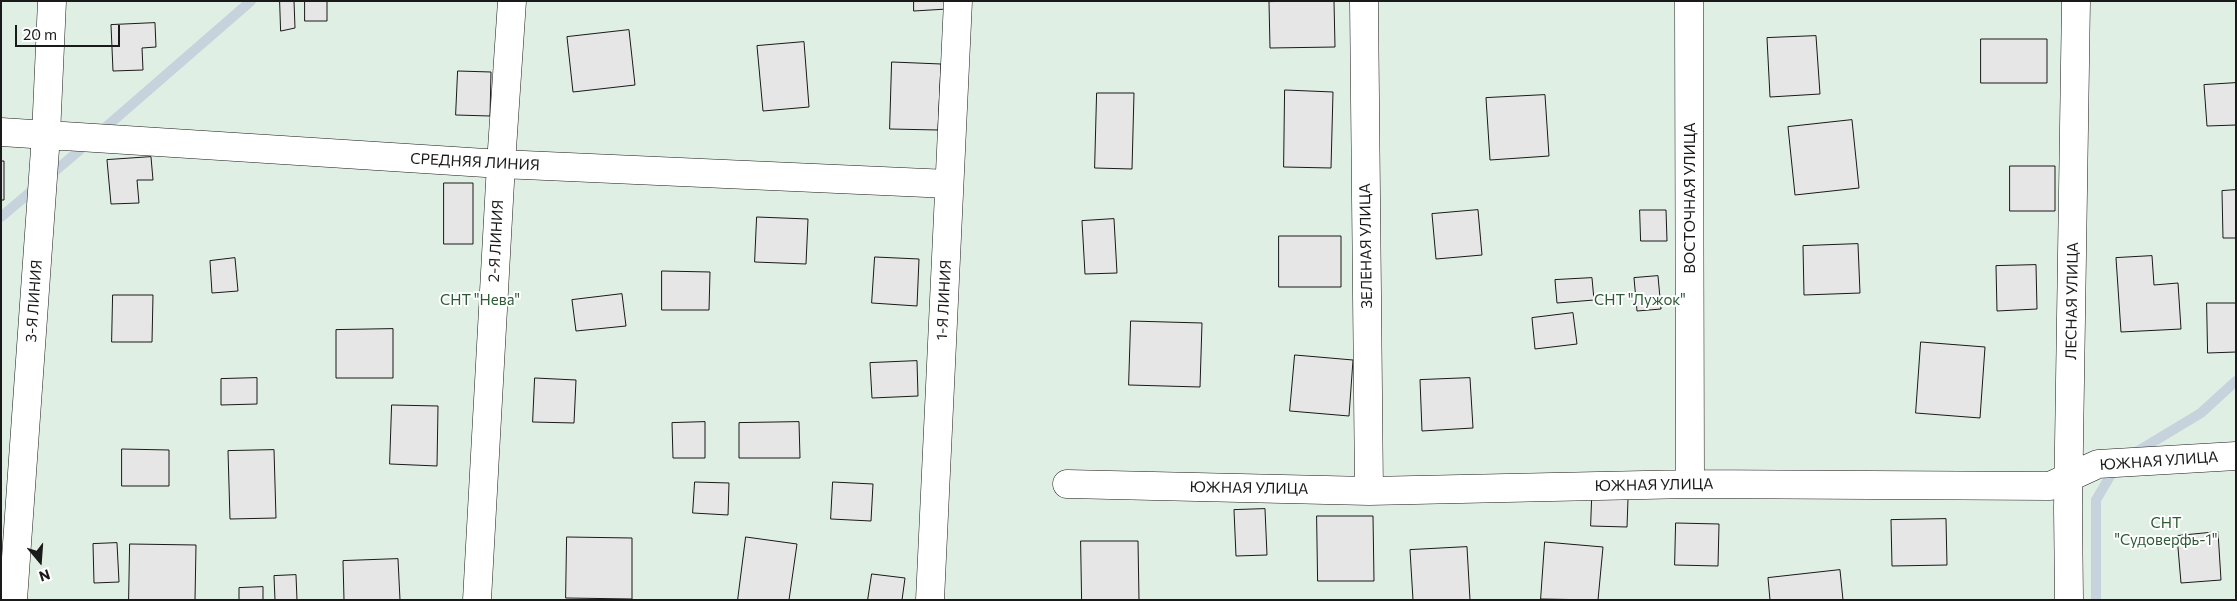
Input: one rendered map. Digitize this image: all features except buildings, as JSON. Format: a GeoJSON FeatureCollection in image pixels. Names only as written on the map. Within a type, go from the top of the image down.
{"type":"FeatureCollection","features":[{"type":"Feature","properties":{"kind":"street","name":"3-Я ЛИНИЯ"},"geometry":{"type":"LineString","coordinates":[[13,600],[46,135],[52,1]]}},
{"type":"Feature","properties":{"kind":"street","name":"2-Я ЛИНИЯ"},"geometry":{"type":"LineString","coordinates":[[477,600],[500,164],[512,1]]}},
{"type":"Feature","properties":{"kind":"street","name":"1-Я ЛИНИЯ"},"geometry":{"type":"LineString","coordinates":[[930,600],[958,1]]}},
{"type":"Feature","properties":{"kind":"street","name":"ЗЕЛЕНАЯ УЛИЦА"},"geometry":{"type":"LineString","coordinates":[[1364,1],[1369,491]]}},
{"type":"Feature","properties":{"kind":"street","name":"ВОСТОЧНАЯ УЛИЦА"},"geometry":{"type":"LineString","coordinates":[[1689,1],[1690,484]]}},
{"type":"Feature","properties":{"kind":"street","name":"ЛЕСНАЯ УЛИЦА"},"geometry":{"type":"LineString","coordinates":[[2069,600],[2076,1]]}},
{"type":"Feature","properties":{"kind":"street","name":"СРЕДНЯЯ ЛИНИЯ"},"geometry":{"type":"LineString","coordinates":[[1,132],[500,164],[949,184]]}},
{"type":"Feature","properties":{"kind":"street","name":"ЮЖНАЯ УЛИЦА"},"geometry":{"type":"LineString","coordinates":[[1067,484],[1369,491],[1690,484],[2050,486],[2098,464],[2236,456]]}},
{"type":"Feature","properties":{"kind":"green space"},"geometry":{"type":"Polygon","coordinates":[[[1,1],[2236,1],[2236,600],[1,600],[1,1]]]}},
{"type":"Feature","properties":{"kind":"waterway"},"geometry":{"type":"LineString","coordinates":[[99,133],[251,1]]}},
{"type":"Feature","properties":{"kind":"waterway"},"geometry":{"type":"LineString","coordinates":[[1,217],[88,143]]}},
{"type":"Feature","properties":{"kind":"waterway"},"geometry":{"type":"LineString","coordinates":[[2133,454],[2201,413],[2236,381]]}},
{"type":"Feature","properties":{"kind":"waterway"},"geometry":{"type":"LineString","coordinates":[[2096,600],[2096,500],[2116,466]]}},
{"type":"Feature","properties":{"kind":"park label","name":"СНТ \"Нева\""},"geometry":{"type":"Point","coordinates":[480,300]}},
{"type":"Feature","properties":{"kind":"park label","name":"СНТ \"Лужок\""},"geometry":{"type":"Point","coordinates":[1640,300]}},
{"type":"Feature","properties":{"kind":"park label","name":"СНТ \"Судоверфь-1\""},"geometry":{"type":"Point","coordinates":[2166,532]}}]}
